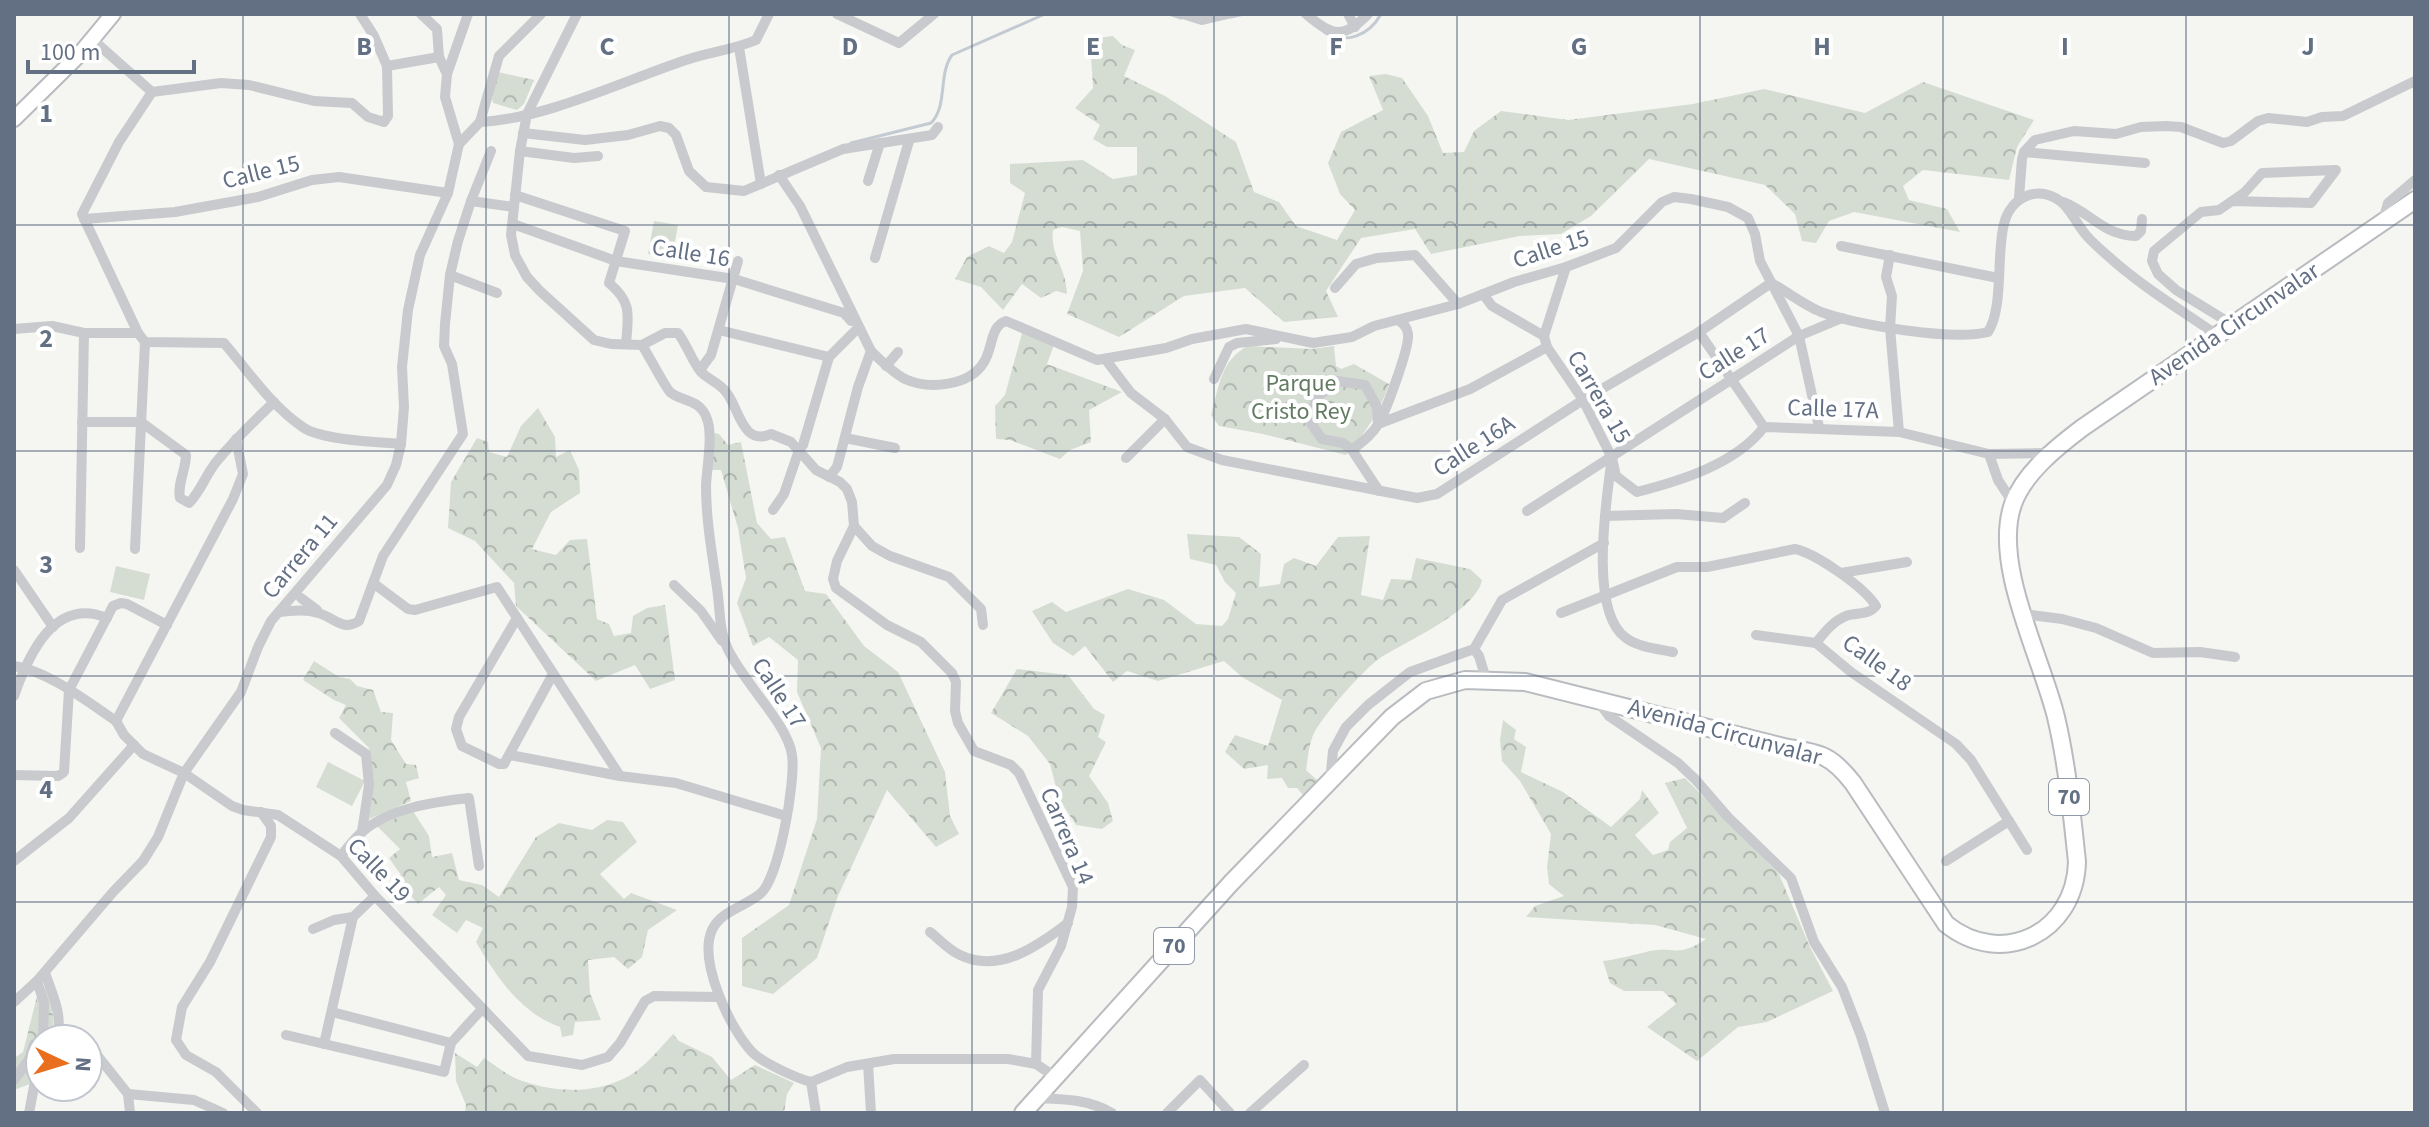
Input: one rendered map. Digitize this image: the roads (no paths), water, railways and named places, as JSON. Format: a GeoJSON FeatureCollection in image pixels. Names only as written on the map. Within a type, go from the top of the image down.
{"type":"FeatureCollection","features":[{"type":"Feature","properties":{"kind":"main road","name":"Avenida Circunvalar"},"geometry":{"type":"LineString","coordinates":[[1023,1113],[1231,883],[1373,736],[1412,700],[1444,684],[1486,679],[1525,682],[1788,748],[1820,752],[1839,764],[1853,783],[1946,924],[1958,934],[1981,943],[2004,944],[2038,934],[2064,911],[2077,878],[2077,862],[2057,721],[2010,568],[2007,541],[2013,503],[2050,453],[2082,428],[2415,200]]}},
{"type":"Feature","properties":{"kind":"street"},"geometry":{"type":"LineString","coordinates":[[14,119],[113,14]]}},
{"type":"Feature","properties":{"kind":"street"},"geometry":{"type":"LineString","coordinates":[[92,39],[152,92],[221,83],[249,85],[314,101],[352,103],[368,117],[384,122],[388,116],[387,66],[360,14]]}},
{"type":"Feature","properties":{"kind":"street","name":"Carrera 11"},"geometry":{"type":"LineString","coordinates":[[421,14],[437,29],[439,57],[447,74]]}},
{"type":"Feature","properties":{"kind":"street","name":"Carrera 11"},"geometry":{"type":"LineString","coordinates":[[14,1002],[41,977],[143,861],[158,837],[184,773],[241,692],[258,647],[279,612],[387,485],[401,444],[404,407],[402,367],[408,310],[420,255],[448,193],[459,144],[445,97],[447,74],[468,14]]}},
{"type":"Feature","properties":{"kind":"street"},"geometry":{"type":"LineString","coordinates":[[459,144],[480,122],[499,56],[541,14]]}},
{"type":"Feature","properties":{"kind":"street"},"geometry":{"type":"LineString","coordinates":[[577,14],[527,114],[523,133],[511,235],[515,255],[527,277],[594,340],[642,345],[665,333],[678,333],[700,370],[723,387],[732,399],[742,426],[753,435],[781,437],[799,450],[816,470],[840,482],[847,489],[852,502],[854,526],[872,546],[890,556],[949,577],[981,609],[983,625]]}},
{"type":"Feature","properties":{"kind":"street"},"geometry":{"type":"LineString","coordinates":[[480,122],[527,114],[612,88],[689,59],[739,47],[756,40],[769,14]]}},
{"type":"Feature","properties":{"kind":"street"},"geometry":{"type":"LineString","coordinates":[[837,14],[899,43],[934,14]]}},
{"type":"Feature","properties":{"kind":"street"},"geometry":{"type":"LineString","coordinates":[[1183,14],[1202,20],[1228,14]]}},
{"type":"Feature","properties":{"kind":"street"},"geometry":{"type":"LineString","coordinates":[[1306,14],[1330,31],[1348,32],[1368,14]]}},
{"type":"Feature","properties":{"kind":"street"},"geometry":{"type":"LineString","coordinates":[[1348,14],[1355,27]]}},
{"type":"Feature","properties":{"kind":"street"},"geometry":{"type":"LineString","coordinates":[[739,47],[761,184]]}},
{"type":"Feature","properties":{"kind":"street"},"geometry":{"type":"LineString","coordinates":[[387,66],[439,57]]}},
{"type":"Feature","properties":{"kind":"street"},"geometry":{"type":"LineString","coordinates":[[2019,198],[2024,152],[2035,140],[2055,134],[2074,131],[2116,134],[2141,127],[2181,127],[2223,143],[2268,118],[2307,122],[2322,117],[2343,116],[2415,81]]}},
{"type":"Feature","properties":{"kind":"street"},"geometry":{"type":"LineString","coordinates":[[135,549],[142,337],[82,214],[119,142],[152,92]]}},
{"type":"Feature","properties":{"kind":"street"},"geometry":{"type":"LineString","coordinates":[[523,133],[585,140],[628,135],[660,126],[669,128],[676,135],[689,171],[706,187],[744,191],[843,149],[909,141],[932,135],[938,127]]}},
{"type":"Feature","properties":{"kind":"street"},"geometry":{"type":"LineString","coordinates":[[875,258],[909,141]]}},
{"type":"Feature","properties":{"kind":"street"},"geometry":{"type":"LineString","coordinates":[[868,181],[880,143]]}},
{"type":"Feature","properties":{"kind":"street"},"geometry":{"type":"LineString","coordinates":[[301,598],[344,626],[352,626],[359,621],[383,556],[463,434],[452,364],[444,346],[450,275],[471,201],[491,151]]}},
{"type":"Feature","properties":{"kind":"street"},"geometry":{"type":"LineString","coordinates":[[520,151],[574,158],[598,156]]}},
{"type":"Feature","properties":{"kind":"street"},"geometry":{"type":"LineString","coordinates":[[2024,152],[2145,163]]}},
{"type":"Feature","properties":{"kind":"street"},"geometry":{"type":"LineString","coordinates":[[2233,201],[2311,203],[2336,170],[2262,173],[2233,201],[2219,210],[2201,212],[2154,251],[2152,261],[2158,274],[2176,290],[2233,325]]}},
{"type":"Feature","properties":{"kind":"street"},"geometry":{"type":"LineString","coordinates":[[779,175],[800,206],[871,351],[906,380],[934,384],[961,381],[977,373],[992,347],[994,331],[999,323],[1006,321],[1097,360],[1246,329],[1282,338]]}},
{"type":"Feature","properties":{"kind":"street","name":"Calle 15"},"geometry":{"type":"LineString","coordinates":[[84,219],[175,212],[258,197],[312,180],[339,177],[448,193]]}},
{"type":"Feature","properties":{"kind":"street"},"geometry":{"type":"LineString","coordinates":[[2383,221],[2388,203],[2415,180]]}},
{"type":"Feature","properties":{"kind":"street"},"geometry":{"type":"LineString","coordinates":[[1771,283],[1818,311],[1842,318],[1890,328],[1979,334],[1988,332],[1993,324],[2004,222],[2012,204],[2019,198],[2038,194],[2061,201],[2080,208],[2097,224],[2123,236],[2136,236],[2141,231],[2142,219]]}},
{"type":"Feature","properties":{"kind":"street","name":"Calle 15"},"geometry":{"type":"LineString","coordinates":[[1282,338],[1313,343],[1352,337],[1374,326],[1458,304],[1566,267],[1616,248],[1662,202],[1674,197],[1728,207],[1748,218],[1755,234],[1760,261],[1771,283]]}},
{"type":"Feature","properties":{"kind":"street"},"geometry":{"type":"LineString","coordinates":[[471,201],[515,201],[625,231],[609,283],[618,291],[630,312],[626,344]]}},
{"type":"Feature","properties":{"kind":"street"},"geometry":{"type":"LineString","coordinates":[[2061,201],[2086,235],[2111,259],[2217,335]]}},
{"type":"Feature","properties":{"kind":"street","name":"Calle 16"},"geometry":{"type":"LineString","coordinates":[[513,224],[616,261],[734,279],[844,313],[858,328]]}},
{"type":"Feature","properties":{"kind":"street"},"geometry":{"type":"LineString","coordinates":[[1841,246],[1998,278]]}},
{"type":"Feature","properties":{"kind":"street"},"geometry":{"type":"LineString","coordinates":[[1335,288],[1356,264],[1377,258],[1415,255],[1458,304]]}},
{"type":"Feature","properties":{"kind":"street"},"geometry":{"type":"LineString","coordinates":[[1890,255],[1886,277],[1892,296],[1890,328],[1899,432]]}},
{"type":"Feature","properties":{"kind":"street"},"geometry":{"type":"LineString","coordinates":[[700,370],[711,355],[738,261]]}},
{"type":"Feature","properties":{"kind":"street","name":"Carrera 15"},"geometry":{"type":"LineString","coordinates":[[1566,267],[1546,341],[1583,400],[1612,458],[1616,476],[1637,492]]}},
{"type":"Feature","properties":{"kind":"street"},"geometry":{"type":"LineString","coordinates":[[450,275],[497,293]]}},
{"type":"Feature","properties":{"kind":"street"},"geometry":{"type":"LineString","coordinates":[[1771,283],[1799,336],[1819,427]]}},
{"type":"Feature","properties":{"kind":"street","name":"Calle 16A"},"geometry":{"type":"LineString","coordinates":[[1106,360],[1131,393],[1165,419],[1187,447],[1222,460],[1417,498],[1437,494],[1583,400],[1699,332],[1771,283]]}},
{"type":"Feature","properties":{"kind":"street"},"geometry":{"type":"LineString","coordinates":[[1378,424],[1470,389],[1546,341],[1492,306],[1483,294]]}},
{"type":"Feature","properties":{"kind":"street","name":"Calle 17"},"geometry":{"type":"LineString","coordinates":[[1527,511],[1799,336],[1842,318]]}},
{"type":"Feature","properties":{"kind":"street"},"geometry":{"type":"LineString","coordinates":[[1352,450],[1370,436],[1378,424],[1409,338],[1406,326],[1398,320]]}},
{"type":"Feature","properties":{"kind":"street"},"geometry":{"type":"LineString","coordinates":[[14,329],[52,326],[84,333],[224,343],[274,402],[306,430],[354,440],[401,444]]}},
{"type":"Feature","properties":{"kind":"street"},"geometry":{"type":"LineString","coordinates":[[773,510],[784,494],[803,445],[829,357],[858,328]]}},
{"type":"Feature","properties":{"kind":"street"},"geometry":{"type":"LineString","coordinates":[[719,330],[829,357]]}},
{"type":"Feature","properties":{"kind":"street"},"geometry":{"type":"LineString","coordinates":[[1699,332],[1764,427]]}},
{"type":"Feature","properties":{"kind":"street"},"geometry":{"type":"LineString","coordinates":[[80,548],[84,333]]}},
{"type":"Feature","properties":{"kind":"street"},"geometry":{"type":"LineString","coordinates":[[1214,379],[1229,347],[1237,343],[1282,338]]}},
{"type":"Feature","properties":{"kind":"street","name":"Calle 17"},"geometry":{"type":"LineString","coordinates":[[642,345],[670,393],[700,407],[707,417],[710,432],[706,517],[726,646],[755,693],[786,734],[792,755],[781,847],[770,882],[761,894],[724,915],[714,926],[708,942],[718,997],[753,1053],[811,1082]]}},
{"type":"Feature","properties":{"kind":"street"},"geometry":{"type":"LineString","coordinates":[[829,477],[837,467],[871,351]]}},
{"type":"Feature","properties":{"kind":"street"},"geometry":{"type":"LineString","coordinates":[[886,366],[898,352]]}},
{"type":"Feature","properties":{"kind":"street"},"geometry":{"type":"LineString","coordinates":[[1378,424],[1377,407],[1365,385],[1337,381],[1316,398],[1310,422],[1322,439],[1343,443],[1352,450],[1379,491]]}},
{"type":"Feature","properties":{"kind":"street"},"geometry":{"type":"LineString","coordinates":[[82,422],[141,422],[186,455],[186,469],[178,490],[184,502],[189,503],[197,495],[205,477],[236,439],[274,402]]}},
{"type":"Feature","properties":{"kind":"street"},"geometry":{"type":"LineString","coordinates":[[1126,458],[1165,419]]}},
{"type":"Feature","properties":{"kind":"street","name":"Calle 17A"},"geometry":{"type":"LineString","coordinates":[[1637,492],[1689,479],[1753,442],[1764,427],[1899,432],[1989,454],[2050,453]]}},
{"type":"Feature","properties":{"kind":"street"},"geometry":{"type":"LineString","coordinates":[[845,438],[895,448]]}},
{"type":"Feature","properties":{"kind":"street"},"geometry":{"type":"LineString","coordinates":[[116,721],[233,499],[243,474],[236,439]]}},
{"type":"Feature","properties":{"kind":"street"},"geometry":{"type":"LineString","coordinates":[[1989,454],[1998,480],[2013,503]]}},
{"type":"Feature","properties":{"kind":"street"},"geometry":{"type":"LineString","coordinates":[[1612,458],[1604,543],[1605,596],[1613,624],[1623,637],[1634,643],[1673,652]]}},
{"type":"Feature","properties":{"kind":"street"},"geometry":{"type":"LineString","coordinates":[[1605,516],[1676,514],[1723,518],[1745,503]]}},
{"type":"Feature","properties":{"kind":"street","name":"Carrera 14"},"geometry":{"type":"LineString","coordinates":[[854,526],[837,561],[833,579],[836,588],[887,625],[921,642],[944,664],[956,682],[955,711],[958,723],[974,751],[1011,765],[1019,773],[1073,887],[1068,923],[1053,965],[1038,990],[1036,1064]]}},
{"type":"Feature","properties":{"kind":"street"},"geometry":{"type":"LineString","coordinates":[[1329,784],[1333,751],[1346,727],[1368,705],[1410,672],[1474,649],[1502,600],[1604,543]]}},
{"type":"Feature","properties":{"kind":"street","name":"Calle 18"},"geometry":{"type":"LineString","coordinates":[[1561,613],[1677,567],[1707,567],[1795,549],[1808,552],[1841,573],[1876,606],[1869,613],[1845,617],[1832,625],[1816,643],[1851,672],[1956,744],[1971,760],[2027,850]]}},
{"type":"Feature","properties":{"kind":"street"},"geometry":{"type":"LineString","coordinates":[[1841,573],[1907,562]]}},
{"type":"Feature","properties":{"kind":"street"},"geometry":{"type":"LineString","coordinates":[[14,570],[53,627]]}},
{"type":"Feature","properties":{"kind":"street"},"geometry":{"type":"LineString","coordinates":[[373,583],[408,609],[415,610],[497,587],[620,776]]}},
{"type":"Feature","properties":{"kind":"street"},"geometry":{"type":"LineString","coordinates":[[674,585],[701,611],[726,646]]}},
{"type":"Feature","properties":{"kind":"street"},"geometry":{"type":"LineString","coordinates":[[14,775],[58,776],[64,772],[69,690],[113,606],[121,603],[167,625]]}},
{"type":"Feature","properties":{"kind":"street"},"geometry":{"type":"LineString","coordinates":[[279,612],[298,610],[322,613]]}},
{"type":"Feature","properties":{"kind":"street"},"geometry":{"type":"LineString","coordinates":[[14,696],[19,667],[64,617],[93,612],[107,618]]}},
{"type":"Feature","properties":{"kind":"street"},"geometry":{"type":"LineString","coordinates":[[2023,614],[2062,619],[2096,628],[2153,653],[2200,652],[2235,657]]}},
{"type":"Feature","properties":{"kind":"street"},"geometry":{"type":"LineString","coordinates":[[517,618],[459,717],[456,729],[462,746],[504,764],[553,674]]}},
{"type":"Feature","properties":{"kind":"street"},"geometry":{"type":"LineString","coordinates":[[1756,635],[1816,643]]}},
{"type":"Feature","properties":{"kind":"street"},"geometry":{"type":"LineString","coordinates":[[1474,649],[1486,679]]}},
{"type":"Feature","properties":{"kind":"street","name":"Calle 19"},"geometry":{"type":"LineString","coordinates":[[19,667],[69,690],[116,721],[124,735],[143,754],[184,773],[232,806],[278,815],[290,821],[341,856],[375,896],[528,1056],[582,1065],[595,1063],[608,1057],[645,1001],[654,996],[718,997]]}},
{"type":"Feature","properties":{"kind":"street"},"geometry":{"type":"LineString","coordinates":[[1597,699],[1609,716],[1678,763],[1791,878],[1814,942],[1842,987],[1885,1113]]}},
{"type":"Feature","properties":{"kind":"street"},"geometry":{"type":"LineString","coordinates":[[335,733],[366,754],[369,785],[362,832]]}},
{"type":"Feature","properties":{"kind":"street"},"geometry":{"type":"LineString","coordinates":[[14,861],[69,818],[134,745]]}},
{"type":"Feature","properties":{"kind":"street"},"geometry":{"type":"LineString","coordinates":[[510,755],[620,776],[676,783],[786,816]]}},
{"type":"Feature","properties":{"kind":"street"},"geometry":{"type":"LineString","coordinates":[[341,856],[362,832],[381,820],[430,802],[469,798],[479,866]]}},
{"type":"Feature","properties":{"kind":"street"},"geometry":{"type":"LineString","coordinates":[[257,1113],[216,1072],[186,1055],[176,1040],[182,1007],[210,962],[267,847],[271,826],[261,812]]}},
{"type":"Feature","properties":{"kind":"street"},"geometry":{"type":"LineString","coordinates":[[1946,861],[2009,821]]}},
{"type":"Feature","properties":{"kind":"street"},"geometry":{"type":"LineString","coordinates":[[324,1044],[353,917],[375,896]]}},
{"type":"Feature","properties":{"kind":"street"},"geometry":{"type":"LineString","coordinates":[[313,929],[334,920],[353,917]]}},
{"type":"Feature","properties":{"kind":"street"},"geometry":{"type":"LineString","coordinates":[[930,932],[956,953],[985,961],[1007,958],[1037,946],[1068,923]]}},
{"type":"Feature","properties":{"kind":"street"},"geometry":{"type":"LineString","coordinates":[[41,977],[58,1006],[60,1023]]}},
{"type":"Feature","properties":{"kind":"street"},"geometry":{"type":"LineString","coordinates":[[41,977],[44,1003],[41,1023]]}},
{"type":"Feature","properties":{"kind":"street"},"geometry":{"type":"LineString","coordinates":[[286,1035],[444,1072],[451,1043],[482,1009]]}},
{"type":"Feature","properties":{"kind":"street"},"geometry":{"type":"LineString","coordinates":[[332,1012],[451,1043]]}},
{"type":"Feature","properties":{"kind":"street"},"geometry":{"type":"LineString","coordinates":[[816,1113],[811,1082],[847,1067],[894,1059],[1008,1059],[1036,1064],[1054,1076]]}},
{"type":"Feature","properties":{"kind":"street"},"geometry":{"type":"LineString","coordinates":[[104,1064],[128,1094],[130,1113]]}},
{"type":"Feature","properties":{"kind":"street"},"geometry":{"type":"LineString","coordinates":[[868,1064],[871,1113]]}},
{"type":"Feature","properties":{"kind":"street"},"geometry":{"type":"LineString","coordinates":[[1250,1113],[1304,1065]]}},
{"type":"Feature","properties":{"kind":"street"},"geometry":{"type":"LineString","coordinates":[[1167,1113],[1200,1080],[1230,1113]]}},
{"type":"Feature","properties":{"kind":"street"},"geometry":{"type":"LineString","coordinates":[[128,1094],[194,1100],[223,1113]]}},
{"type":"Feature","properties":{"kind":"street"},"geometry":{"type":"LineString","coordinates":[[1036,1098],[1076,1100],[1112,1113]]}},
{"type":"Feature","properties":{"kind":"waterway"},"geometry":{"type":"LineString","coordinates":[[851,143],[931,123],[939,108],[945,71],[952,55],[1045,14]]}},
{"type":"Feature","properties":{"kind":"waterway"},"geometry":{"type":"LineString","coordinates":[[1169,14],[1181,18]]}},
{"type":"Feature","properties":{"kind":"waterway"},"geometry":{"type":"LineString","coordinates":[[1231,17],[1244,14]]}},
{"type":"Feature","properties":{"kind":"waterway"},"geometry":{"type":"LineString","coordinates":[[1324,32],[1340,38],[1356,36],[1370,28],[1381,14]]}},
{"type":"Feature","properties":{"kind":"park label","name":"Parque Cristo Rey"},"geometry":{"type":"Point","coordinates":[1301,397]}}]}
